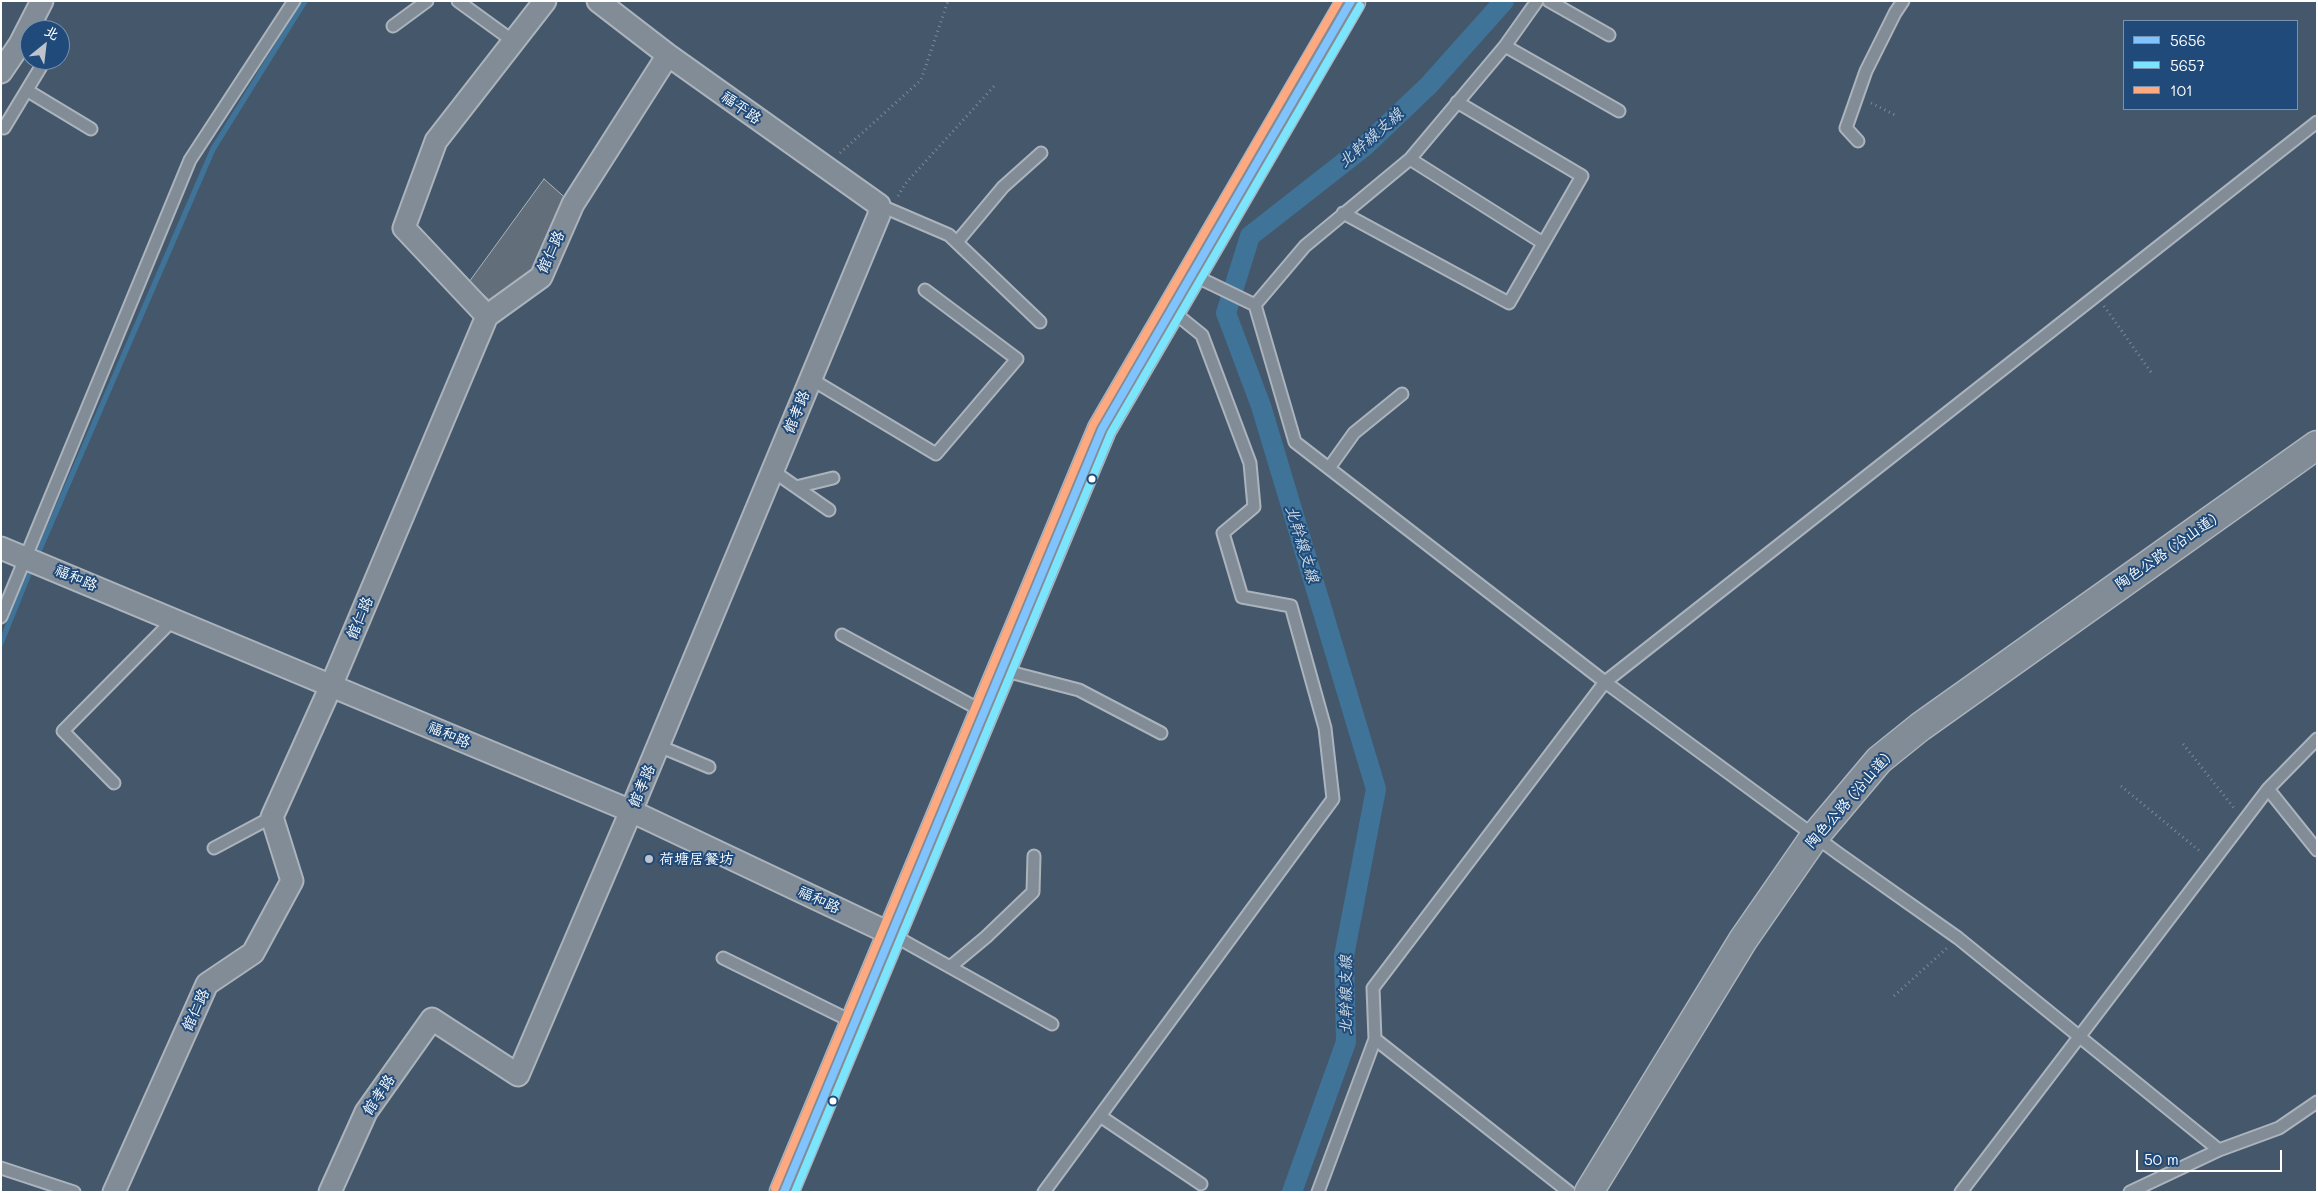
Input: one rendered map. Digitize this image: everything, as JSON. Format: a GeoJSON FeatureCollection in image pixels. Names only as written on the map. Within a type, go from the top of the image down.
{"type":"FeatureCollection","features":[{"type":"Feature","properties":{"kind":"main road"},"geometry":{"type":"LineString","coordinates":[[784,1192],[1102,429],[1351,1]]}},
{"type":"Feature","properties":{"kind":"main road","name":"陶色公路 (沿山道)"},"geometry":{"type":"LineString","coordinates":[[1590,1192],[1743,940],[1815,836],[1879,760],[1920,727],[2317,445]]}},
{"type":"Feature","properties":{"kind":"street"},"geometry":{"type":"LineString","coordinates":[[35,20],[42,1]]}},
{"type":"Feature","properties":{"kind":"street"},"geometry":{"type":"LineString","coordinates":[[487,316],[404,228],[436,140],[545,1]]}},
{"type":"Feature","properties":{"kind":"street","name":"福平路"},"geometry":{"type":"LineString","coordinates":[[598,1],[668,55],[883,210]]}},
{"type":"Feature","properties":{"kind":"street"},"geometry":{"type":"LineString","coordinates":[[1,72],[20,52]]}},
{"type":"Feature","properties":{"kind":"street","name":"館仁路"},"geometry":{"type":"LineString","coordinates":[[114,1192],[207,984],[252,953],[292,881],[272,817],[331,686],[487,316],[541,277],[573,204],[668,55]]}},
{"type":"Feature","properties":{"kind":"street","name":"館孝路"},"geometry":{"type":"LineString","coordinates":[[330,1192],[366,1112],[432,1019],[518,1075],[883,210]]}},
{"type":"Feature","properties":{"kind":"street","name":"福和路"},"geometry":{"type":"LineString","coordinates":[[1,548],[631,811],[891,934]]}},
{"type":"Feature","properties":{"kind":"lane"},"geometry":{"type":"LineString","coordinates":[[1,617],[190,160],[294,1]]}},
{"type":"Feature","properties":{"kind":"lane"},"geometry":{"type":"LineString","coordinates":[[393,26],[427,1]]}},
{"type":"Feature","properties":{"kind":"lane"},"geometry":{"type":"LineString","coordinates":[[458,1],[513,42]]}},
{"type":"Feature","properties":{"kind":"lane"},"geometry":{"type":"LineString","coordinates":[[1255,305],[1305,246],[1410,159],[1504,46],[1537,1]]}},
{"type":"Feature","properties":{"kind":"lane"},"geometry":{"type":"LineString","coordinates":[[1549,1],[1609,35]]}},
{"type":"Feature","properties":{"kind":"lane"},"geometry":{"type":"LineString","coordinates":[[1858,141],[1846,128],[1866,70],[1903,1]]}},
{"type":"Feature","properties":{"kind":"lane"},"geometry":{"type":"LineString","coordinates":[[1504,46],[1619,111]]}},
{"type":"Feature","properties":{"kind":"lane"},"geometry":{"type":"LineString","coordinates":[[4,128],[40,70]]}},
{"type":"Feature","properties":{"kind":"lane"},"geometry":{"type":"LineString","coordinates":[[28,91],[91,129]]}},
{"type":"Feature","properties":{"kind":"lane"},"geometry":{"type":"LineString","coordinates":[[1343,213],[1509,303],[1582,176],[1458,102]]}},
{"type":"Feature","properties":{"kind":"lane"},"geometry":{"type":"LineString","coordinates":[[1318,1192],[1375,1039],[1372,988],[1605,682],[2317,122]]}},
{"type":"Feature","properties":{"kind":"lane"},"geometry":{"type":"LineString","coordinates":[[957,242],[1004,187],[1041,153]]}},
{"type":"Feature","properties":{"kind":"lane"},"geometry":{"type":"LineString","coordinates":[[1410,159],[1543,243]]}},
{"type":"Feature","properties":{"kind":"lane"},"geometry":{"type":"LineString","coordinates":[[883,210],[949,235],[1040,322]]}},
{"type":"Feature","properties":{"kind":"lane"},"geometry":{"type":"LineString","coordinates":[[1192,274],[1255,305],[1295,442],[1605,682],[1958,938],[2080,1035],[2219,1150]]}},
{"type":"Feature","properties":{"kind":"lane"},"geometry":{"type":"LineString","coordinates":[[811,379],[936,454],[1016,360],[925,290]]}},
{"type":"Feature","properties":{"kind":"lane"},"geometry":{"type":"LineString","coordinates":[[1044,1192],[1333,799],[1325,728],[1291,606],[1242,597],[1222,533],[1254,507],[1250,463],[1202,335],[1171,310]]}},
{"type":"Feature","properties":{"kind":"lane"},"geometry":{"type":"LineString","coordinates":[[1329,468],[1354,433],[1402,394]]}},
{"type":"Feature","properties":{"kind":"lane"},"geometry":{"type":"LineString","coordinates":[[773,471],[829,510]]}},
{"type":"Feature","properties":{"kind":"lane"},"geometry":{"type":"LineString","coordinates":[[796,487],[833,478]]}},
{"type":"Feature","properties":{"kind":"lane"},"geometry":{"type":"LineString","coordinates":[[114,783],[63,731],[174,619]]}},
{"type":"Feature","properties":{"kind":"lane"},"geometry":{"type":"LineString","coordinates":[[842,635],[984,712]]}},
{"type":"Feature","properties":{"kind":"lane"},"geometry":{"type":"LineString","coordinates":[[1002,670],[1079,690],[1161,733]]}},
{"type":"Feature","properties":{"kind":"lane"},"geometry":{"type":"LineString","coordinates":[[1961,1192],[2268,789],[2317,739]]}},
{"type":"Feature","properties":{"kind":"lane"},"geometry":{"type":"LineString","coordinates":[[658,746],[709,767]]}},
{"type":"Feature","properties":{"kind":"lane"},"geometry":{"type":"LineString","coordinates":[[2268,789],[2317,850]]}},
{"type":"Feature","properties":{"kind":"lane"},"geometry":{"type":"LineString","coordinates":[[214,848],[272,817]]}},
{"type":"Feature","properties":{"kind":"lane"},"geometry":{"type":"LineString","coordinates":[[950,967],[986,937],[1033,892],[1034,856]]}},
{"type":"Feature","properties":{"kind":"lane"},"geometry":{"type":"LineString","coordinates":[[891,934],[1052,1024]]}},
{"type":"Feature","properties":{"kind":"lane"},"geometry":{"type":"LineString","coordinates":[[724,958],[855,1023]]}},
{"type":"Feature","properties":{"kind":"lane"},"geometry":{"type":"LineString","coordinates":[[1375,1039],[1569,1192]]}},
{"type":"Feature","properties":{"kind":"lane"},"geometry":{"type":"LineString","coordinates":[[2130,1192],[2219,1150],[2279,1128],[2317,1102]]}},
{"type":"Feature","properties":{"kind":"lane"},"geometry":{"type":"LineString","coordinates":[[1100,1116],[1201,1184]]}},
{"type":"Feature","properties":{"kind":"lane"},"geometry":{"type":"LineString","coordinates":[[1,1168],[74,1192]]}},
{"type":"Feature","properties":{"kind":"path"},"geometry":{"type":"LineString","coordinates":[[825,167],[921,80],[948,1]]}},
{"type":"Feature","properties":{"kind":"path"},"geometry":{"type":"LineString","coordinates":[[883,210],[996,84]]}},
{"type":"Feature","properties":{"kind":"path"},"geometry":{"type":"LineString","coordinates":[[1858,96],[1895,115]]}},
{"type":"Feature","properties":{"kind":"path"},"geometry":{"type":"LineString","coordinates":[[2096,296],[2153,374]]}},
{"type":"Feature","properties":{"kind":"path"},"geometry":{"type":"LineString","coordinates":[[2183,744],[2244,820]]}},
{"type":"Feature","properties":{"kind":"path"},"geometry":{"type":"LineString","coordinates":[[2121,786],[2213,862]]}},
{"type":"Feature","properties":{"kind":"path"},"geometry":{"type":"LineString","coordinates":[[1894,996],[1958,938]]}},
{"type":"Feature","properties":{"kind":"building"},"geometry":{"type":"Polygon","coordinates":[[[544,179],[570,202],[538,274],[495,305],[469,282],[544,179]]]}},
{"type":"Feature","properties":{"kind":"waterway"},"geometry":{"type":"LineString","coordinates":[[36,558],[213,149],[305,1]]}},
{"type":"Feature","properties":{"kind":"waterway","name":"北幹線支線"},"geometry":{"type":"LineString","coordinates":[[1292,1192],[1346,1042],[1344,956],[1376,789],[1261,406],[1226,313],[1250,236],[1365,146],[1429,85],[1504,1]]}},
{"type":"Feature","properties":{"kind":"waterway"},"geometry":{"type":"LineString","coordinates":[[1,643],[32,566]]}},
{"type":"Feature","properties":{"kind":"transit line","name":"101"},"geometry":{"type":"LineString","coordinates":[[775,1188],[1093,425],[1339,1]]}},
{"type":"Feature","properties":{"kind":"transit line","name":"5656"},"geometry":{"type":"LineString","coordinates":[[784,1192],[1102,429],[1351,1]]}},
{"type":"Feature","properties":{"kind":"transit line","name":"5657"},"geometry":{"type":"LineString","coordinates":[[795,1192],[1111,433],[1360,6]]}},
{"type":"Feature","properties":{"kind":"place","name":"荷塘居餐坊"},"geometry":{"type":"Point","coordinates":[649,859]}}]}
